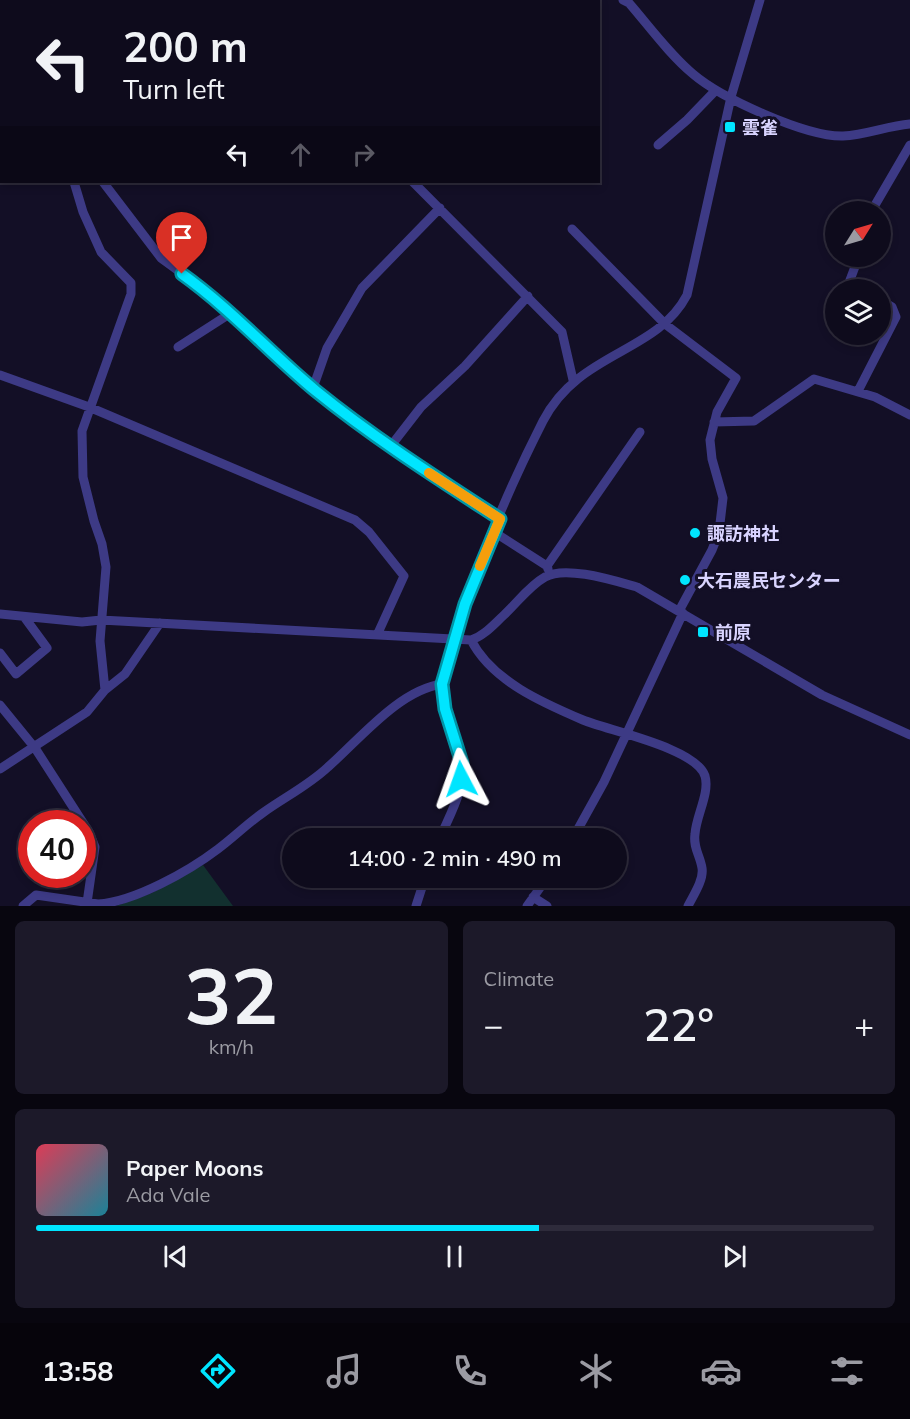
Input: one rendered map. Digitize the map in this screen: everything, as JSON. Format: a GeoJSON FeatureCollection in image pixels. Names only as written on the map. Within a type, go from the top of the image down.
{"type":"FeatureCollection","features":[{"type":"Feature","properties":{"kind":"street"},"geometry":{"type":"LineString","coordinates":[[623,0],[629,3],[685,66],[715,91],[794,125],[827,135],[868,133],[910,124]]}},
{"type":"Feature","properties":{"kind":"street"},"geometry":{"type":"LineString","coordinates":[[444,828],[459,791],[462,763],[445,709],[442,684],[471,585],[544,420],[556,398],[573,380],[665,324],[680,309],[690,285],[731,97],[760,0]]}},
{"type":"Feature","properties":{"kind":"street"},"geometry":{"type":"LineString","coordinates":[[658,145],[715,91]]}},
{"type":"Feature","properties":{"kind":"street"},"geometry":{"type":"LineString","coordinates":[[877,201],[910,145]]}},
{"type":"Feature","properties":{"kind":"street"},"geometry":{"type":"LineString","coordinates":[[74,183],[83,212],[101,252],[130,283],[131,294],[82,431],[82,466],[106,567],[106,593],[100,620],[105,690]]}},
{"type":"Feature","properties":{"kind":"street"},"geometry":{"type":"LineString","coordinates":[[104,183],[161,258],[231,312],[313,388],[390,447],[500,519]]}},
{"type":"Feature","properties":{"kind":"street"},"geometry":{"type":"LineString","coordinates":[[414,183],[562,332],[573,380]]}},
{"type":"Feature","properties":{"kind":"street"},"geometry":{"type":"LineString","coordinates":[[313,388],[327,348],[362,288],[440,208]]}},
{"type":"Feature","properties":{"kind":"street"},"geometry":{"type":"LineString","coordinates":[[572,229],[665,324],[736,378],[714,422],[710,440],[712,459],[723,498],[722,517],[712,550],[681,612],[604,782],[579,828]]}},
{"type":"Feature","properties":{"kind":"street"},"geometry":{"type":"LineString","coordinates":[[390,447],[421,406],[465,366],[528,296]]}},
{"type":"Feature","properties":{"kind":"street"},"geometry":{"type":"LineString","coordinates":[[891,306],[896,317],[891,327]]}},
{"type":"Feature","properties":{"kind":"street"},"geometry":{"type":"LineString","coordinates":[[178,347],[231,312]]}},
{"type":"Feature","properties":{"kind":"street"},"geometry":{"type":"LineString","coordinates":[[858,391],[882,345]]}},
{"type":"Feature","properties":{"kind":"street"},"geometry":{"type":"LineString","coordinates":[[0,375],[89,407],[355,520],[369,532],[404,576],[378,633]]}},
{"type":"Feature","properties":{"kind":"street"},"geometry":{"type":"LineString","coordinates":[[714,422],[754,421],[813,379],[858,391],[891,404],[910,415]]}},
{"type":"Feature","properties":{"kind":"street"},"geometry":{"type":"LineString","coordinates":[[0,614],[82,622],[100,620],[160,622],[471,640],[484,633],[549,570],[640,432]]}},
{"type":"Feature","properties":{"kind":"street"},"geometry":{"type":"LineString","coordinates":[[494,532],[549,570],[637,587],[822,695],[910,735]]}},
{"type":"Feature","properties":{"kind":"street"},"geometry":{"type":"LineString","coordinates":[[0,653],[16,674],[47,648],[25,618]]}},
{"type":"Feature","properties":{"kind":"street"},"geometry":{"type":"LineString","coordinates":[[0,769],[87,712],[105,690],[124,674],[160,622]]}},
{"type":"Feature","properties":{"kind":"street"},"geometry":{"type":"LineString","coordinates":[[471,640],[485,661],[513,685],[585,721],[684,755],[696,763],[705,775],[706,784],[694,847],[703,869],[688,906]]}},
{"type":"Feature","properties":{"kind":"street"},"geometry":{"type":"LineString","coordinates":[[23,906],[36,895],[108,904],[143,891],[198,862],[263,812],[328,768],[400,703],[424,689],[442,684]]}},
{"type":"Feature","properties":{"kind":"street"},"geometry":{"type":"LineString","coordinates":[[0,705],[35,748],[79,813],[95,847],[87,903]]}},
{"type":"Feature","properties":{"kind":"street"},"geometry":{"type":"LineString","coordinates":[[416,906],[422,888]]}},
{"type":"Feature","properties":{"kind":"street"},"geometry":{"type":"LineString","coordinates":[[527,906],[540,888]]}},
{"type":"Feature","properties":{"kind":"street"},"geometry":{"type":"LineString","coordinates":[[533,897],[547,906]]}},
{"type":"Feature","properties":{"kind":"green space"},"geometry":{"type":"Polygon","coordinates":[[[203,865],[233,906],[116,906],[152,893],[203,865]]]}},
{"type":"Feature","properties":{"kind":"slow traffic"},"geometry":{"type":"LineString","coordinates":[[429,473],[500,519],[480,566]]}},
{"type":"Feature","properties":{"kind":"place","name":"雲雀"},"geometry":{"type":"Point","coordinates":[730,127]}},
{"type":"Feature","properties":{"kind":"place","name":"諏訪神社"},"geometry":{"type":"Point","coordinates":[695,533]}},
{"type":"Feature","properties":{"kind":"place","name":"大石農民センター"},"geometry":{"type":"Point","coordinates":[685,580]}},
{"type":"Feature","properties":{"kind":"place","name":"前原"},"geometry":{"type":"Point","coordinates":[703,632]}},
{"type":"Feature","properties":{"kind":"route"},"geometry":{"type":"LineString","coordinates":[[182,274],[209,293],[330,402],[390,447],[500,519],[471,585],[442,684],[445,709],[459,746],[462,763],[461,779]]}}]}
